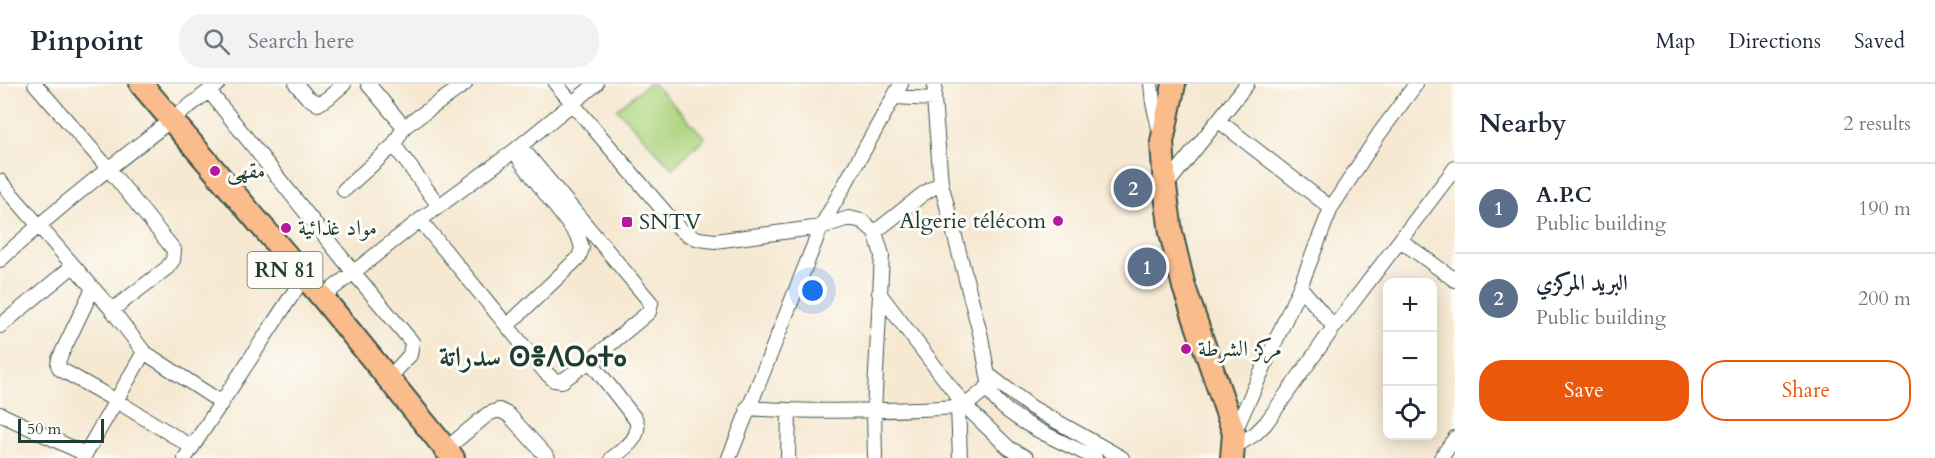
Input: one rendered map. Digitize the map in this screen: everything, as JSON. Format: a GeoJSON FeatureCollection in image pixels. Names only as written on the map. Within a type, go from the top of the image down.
{"type":"FeatureCollection","features":[{"type":"Feature","properties":{"kind":"main road","name":"RN 81"},"geometry":{"type":"LineString","coordinates":[[129,84],[168,123],[298,286],[446,455]]}},
{"type":"Feature","properties":{"kind":"main road"},"geometry":{"type":"LineString","coordinates":[[141,84],[168,123],[322,297],[446,455]]}},
{"type":"Feature","properties":{"kind":"main road"},"geometry":{"type":"LineString","coordinates":[[1174,84],[1162,142],[1171,233],[1184,287],[1233,446]]}},
{"type":"Feature","properties":{"kind":"street"},"geometry":{"type":"LineString","coordinates":[[35,84],[108,168],[171,246],[174,256],[167,268],[112,310]]}},
{"type":"Feature","properties":{"kind":"street"},"geometry":{"type":"LineString","coordinates":[[296,84],[307,97],[318,104],[344,84]]}},
{"type":"Feature","properties":{"kind":"street"},"geometry":{"type":"LineString","coordinates":[[368,84],[404,127]]}},
{"type":"Feature","properties":{"kind":"street"},"geometry":{"type":"LineString","coordinates":[[344,189],[394,146],[404,127],[465,84]]}},
{"type":"Feature","properties":{"kind":"street"},"geometry":{"type":"LineString","coordinates":[[556,84],[686,234],[699,239],[715,241],[821,227],[849,218],[862,221],[876,232],[882,255],[874,412],[875,458]]}},
{"type":"Feature","properties":{"kind":"street"},"geometry":{"type":"LineString","coordinates":[[322,297],[420,220],[517,149],[596,84]]}},
{"type":"Feature","properties":{"kind":"street"},"geometry":{"type":"LineString","coordinates":[[729,458],[821,227],[901,84]]}},
{"type":"Feature","properties":{"kind":"street"},"geometry":{"type":"LineString","coordinates":[[935,84],[934,99],[941,183],[995,400],[1016,417],[1095,458]]}},
{"type":"Feature","properties":{"kind":"street"},"geometry":{"type":"LineString","coordinates":[[1151,84],[1162,142]]}},
{"type":"Feature","properties":{"kind":"street"},"geometry":{"type":"LineString","coordinates":[[1165,187],[1247,84]]}},
{"type":"Feature","properties":{"kind":"street"},"geometry":{"type":"LineString","coordinates":[[1233,446],[1331,208],[1379,134],[1416,84]]}},
{"type":"Feature","properties":{"kind":"street"},"geometry":{"type":"LineString","coordinates":[[0,260],[108,168],[213,87],[354,273],[412,342],[410,355],[388,379]]}},
{"type":"Feature","properties":{"kind":"street"},"geometry":{"type":"LineString","coordinates":[[894,97],[934,99]]}},
{"type":"Feature","properties":{"kind":"street"},"geometry":{"type":"LineString","coordinates":[[1219,121],[1331,208]]}},
{"type":"Feature","properties":{"kind":"street"},"geometry":{"type":"LineString","coordinates":[[394,146],[439,206]]}},
{"type":"Feature","properties":{"kind":"street"},"geometry":{"type":"LineString","coordinates":[[507,326],[579,257],[582,248],[579,238],[517,149]]}},
{"type":"Feature","properties":{"kind":"street"},"geometry":{"type":"LineString","coordinates":[[420,220],[554,380],[562,381],[590,362],[650,312],[651,303],[517,149]]}},
{"type":"Feature","properties":{"kind":"street"},"geometry":{"type":"LineString","coordinates":[[1233,446],[1255,434],[1266,423],[1334,327],[1455,168]]}},
{"type":"Feature","properties":{"kind":"street"},"geometry":{"type":"LineString","coordinates":[[1,183],[112,310],[144,352],[222,403]]}},
{"type":"Feature","properties":{"kind":"street"},"geometry":{"type":"LineString","coordinates":[[876,232],[923,194],[941,183]]}},
{"type":"Feature","properties":{"kind":"street"},"geometry":{"type":"LineString","coordinates":[[1400,240],[1455,280]]}},
{"type":"Feature","properties":{"kind":"street"},"geometry":{"type":"LineString","coordinates":[[0,326],[73,266]]}},
{"type":"Feature","properties":{"kind":"street"},"geometry":{"type":"LineString","coordinates":[[93,288],[58,365],[65,374],[115,400],[189,453],[298,286]]}},
{"type":"Feature","properties":{"kind":"street"},"geometry":{"type":"LineString","coordinates":[[1300,287],[1334,327]]}},
{"type":"Feature","properties":{"kind":"street"},"geometry":{"type":"LineString","coordinates":[[879,293],[962,406],[1010,453],[1027,458]]}},
{"type":"Feature","properties":{"kind":"street"},"geometry":{"type":"LineString","coordinates":[[0,414],[84,456],[144,352]]}},
{"type":"Feature","properties":{"kind":"street"},"geometry":{"type":"LineString","coordinates":[[590,362],[638,425],[634,440],[612,458]]}},
{"type":"Feature","properties":{"kind":"street"},"geometry":{"type":"LineString","coordinates":[[747,408],[874,412],[962,406],[991,381]]}},
{"type":"Feature","properties":{"kind":"street"},"geometry":{"type":"LineString","coordinates":[[991,381],[1031,407],[1122,458]]}},
{"type":"Feature","properties":{"kind":"street"},"geometry":{"type":"LineString","coordinates":[[960,458],[962,406]]}},
{"type":"Feature","properties":{"kind":"street"},"geometry":{"type":"LineString","coordinates":[[446,455],[488,414],[499,410],[508,415],[548,458]]}},
{"type":"Feature","properties":{"kind":"street"},"geometry":{"type":"LineString","coordinates":[[788,458],[789,411]]}},
{"type":"Feature","properties":{"kind":"street"},"geometry":{"type":"LineString","coordinates":[[1441,458],[1455,438]]}},
{"type":"Feature","properties":{"kind":"green space"},"geometry":{"type":"Polygon","coordinates":[[[648,84],[654,84],[705,138],[672,168],[617,109],[648,84]]]}},
{"type":"Feature","properties":{"kind":"place","name":"مقهى"},"geometry":{"type":"Point","coordinates":[215,171]}},
{"type":"Feature","properties":{"kind":"place","name":"البريد المركزي"},"geometry":{"type":"Point","coordinates":[1133,188]}},
{"type":"Feature","properties":{"kind":"place","name":"Algerie télécom"},"geometry":{"type":"Point","coordinates":[1058,221]}},
{"type":"Feature","properties":{"kind":"place","name":"SNTV"},"geometry":{"type":"Point","coordinates":[627,222]}},
{"type":"Feature","properties":{"kind":"place","name":"مواد غذائية"},"geometry":{"type":"Point","coordinates":[286,228]}},
{"type":"Feature","properties":{"kind":"place","name":"A.P.C"},"geometry":{"type":"Point","coordinates":[1147,267]}},
{"type":"Feature","properties":{"kind":"place","name":"مركز الشرطة"},"geometry":{"type":"Point","coordinates":[1186,349]}},
{"type":"Feature","properties":{"kind":"district","name":"سدراتة ⵙⴻⴷⵔⴰⵜⴰ"},"geometry":{"type":"Point","coordinates":[533,357]}}]}
